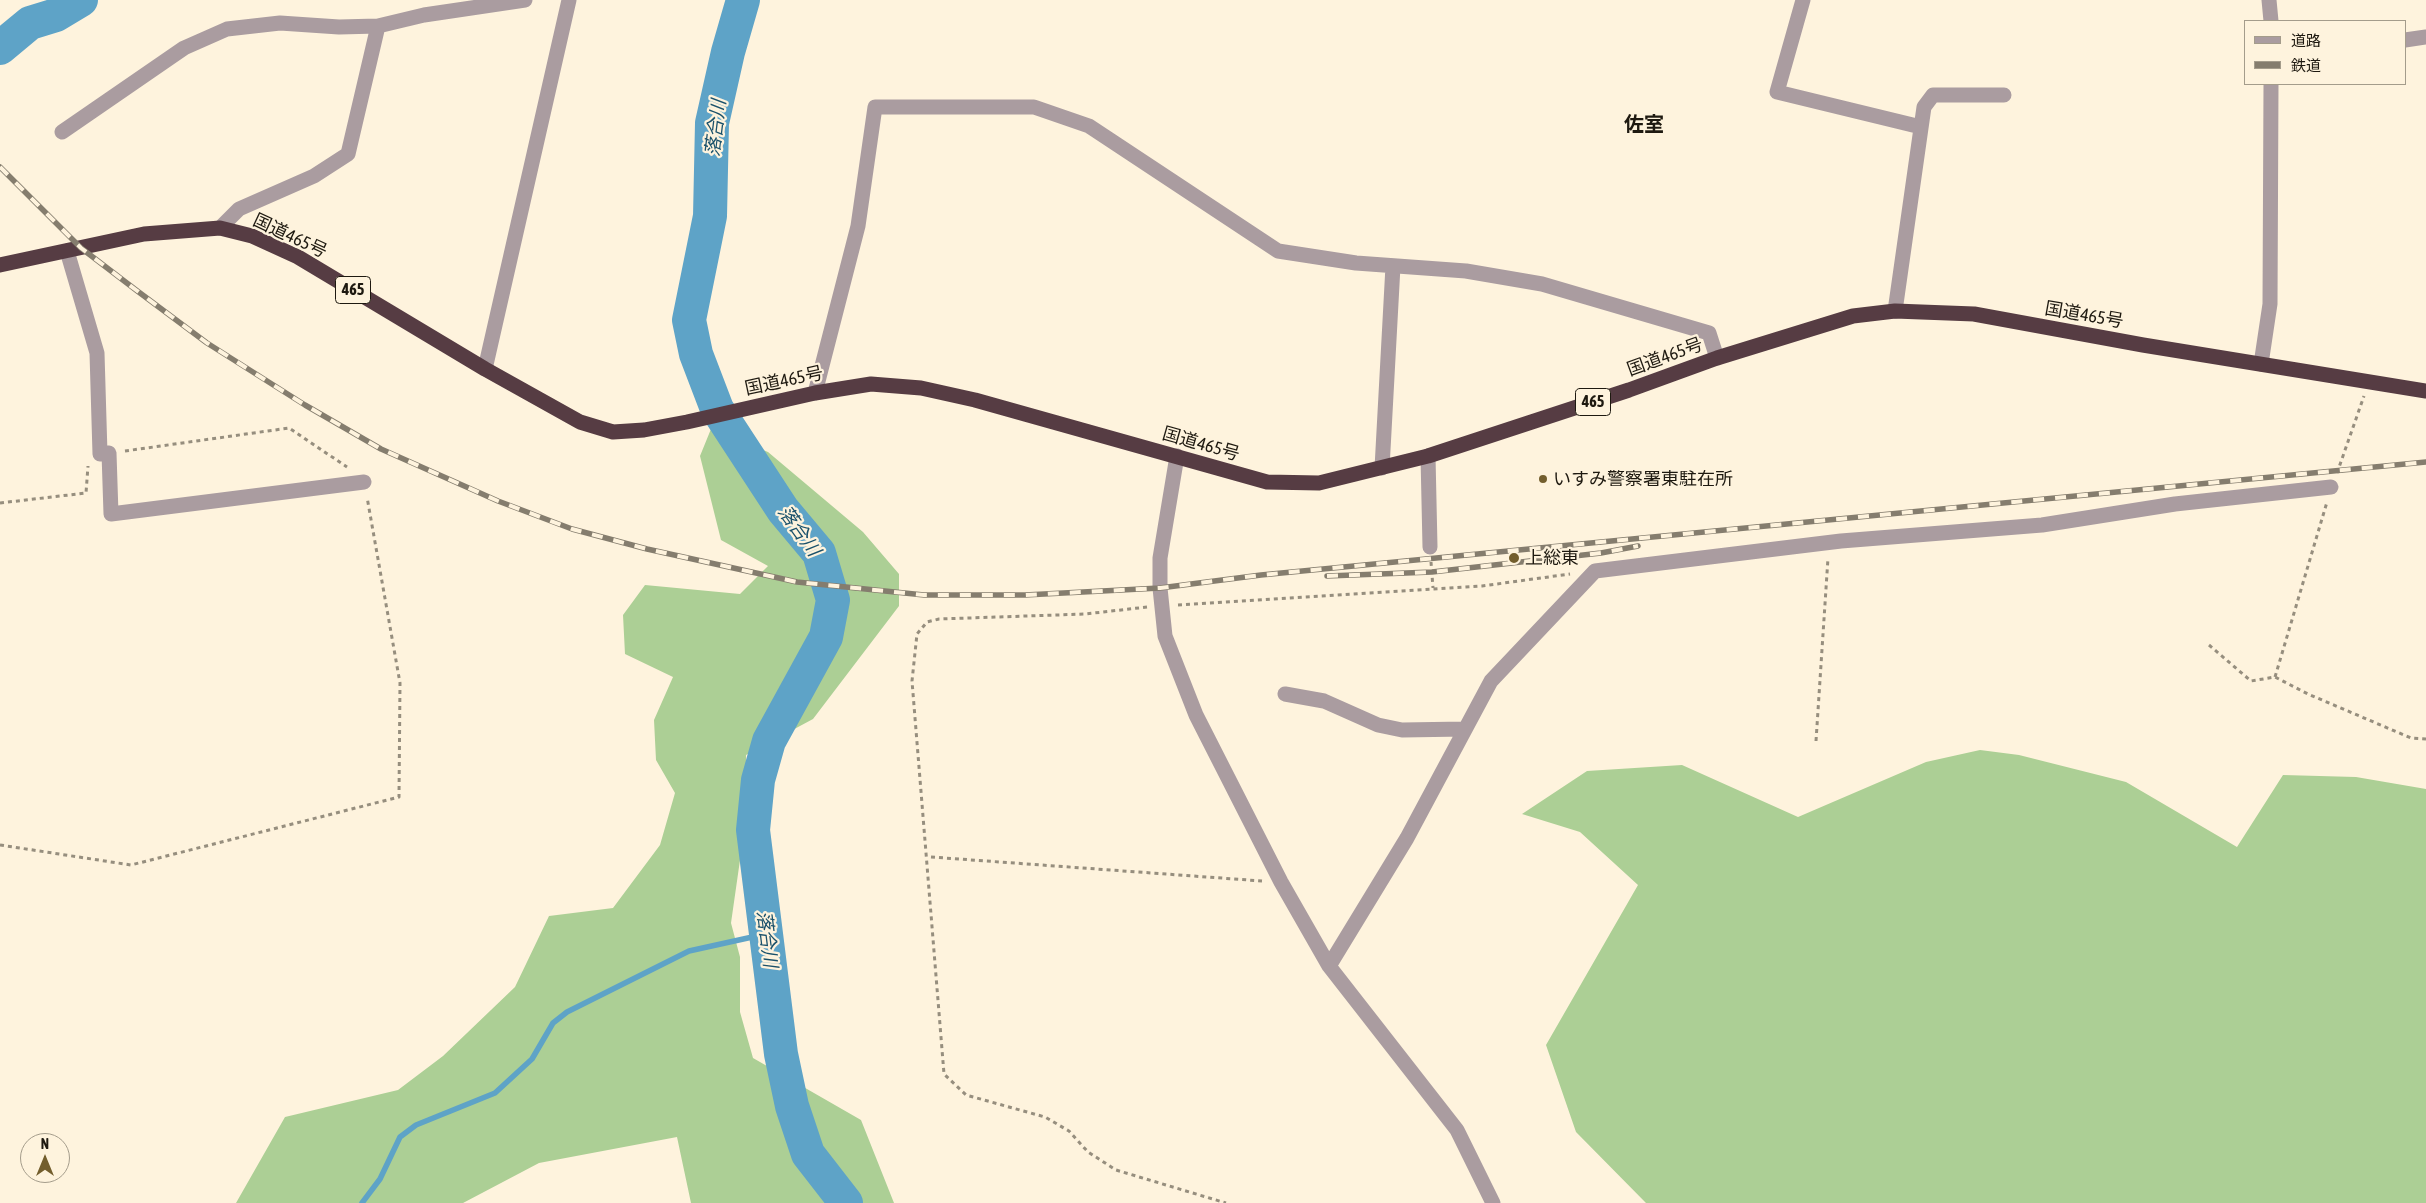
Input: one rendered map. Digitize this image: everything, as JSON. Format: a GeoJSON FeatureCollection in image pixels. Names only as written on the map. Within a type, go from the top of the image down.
{"type":"FeatureCollection","features":[{"type":"Feature","properties":{"kind":"highway","name":"国道465号"},"geometry":{"type":"LineString","coordinates":[[0,264],[144,234],[220,228],[252,236],[298,257],[484,369],[580,422],[613,432],[644,430],[815,393],[871,384],[920,388],[975,400],[1267,482],[1319,483],[1428,456],[1629,390],[1717,358],[1853,316],[1895,311],[1974,314],[2369,383],[2426,391]]}},
{"type":"Feature","properties":{"kind":"street"},"geometry":{"type":"LineString","coordinates":[[62,132],[184,48],[227,29],[280,23],[340,27],[378,26],[424,15],[525,0]]}},
{"type":"Feature","properties":{"kind":"street"},"geometry":{"type":"LineString","coordinates":[[484,369],[569,0]]}},
{"type":"Feature","properties":{"kind":"street"},"geometry":{"type":"LineString","coordinates":[[1803,0],[1777,92],[1921,127]]}},
{"type":"Feature","properties":{"kind":"street"},"geometry":{"type":"LineString","coordinates":[[2268,0],[2272,20]]}},
{"type":"Feature","properties":{"kind":"street"},"geometry":{"type":"LineString","coordinates":[[220,228],[239,209],[314,176],[348,154],[378,26]]}},
{"type":"Feature","properties":{"kind":"street"},"geometry":{"type":"LineString","coordinates":[[2406,40],[2426,37]]}},
{"type":"Feature","properties":{"kind":"street"},"geometry":{"type":"LineString","coordinates":[[2261,364],[2270,304],[2271,85]]}},
{"type":"Feature","properties":{"kind":"street"},"geometry":{"type":"LineString","coordinates":[[1895,311],[1924,107],[1933,95],[2004,95]]}},
{"type":"Feature","properties":{"kind":"street"},"geometry":{"type":"LineString","coordinates":[[815,393],[858,226],[875,107],[1034,107],[1089,126],[1278,252],[1356,263],[1466,271],[1542,284],[1708,333],[1717,358]]}},
{"type":"Feature","properties":{"kind":"street"},"geometry":{"type":"LineString","coordinates":[[67,251],[97,353],[111,514],[364,482]]}},
{"type":"Feature","properties":{"kind":"street"},"geometry":{"type":"LineString","coordinates":[[1382,468],[1393,266]]}},
{"type":"Feature","properties":{"kind":"street"},"geometry":{"type":"LineString","coordinates":[[1177,456],[1160,558],[1162,606],[1165,636],[1196,715],[1281,882],[1329,966],[1457,1130],[1493,1203]]}},
{"type":"Feature","properties":{"kind":"street"},"geometry":{"type":"LineString","coordinates":[[1428,456],[1430,547]]}},
{"type":"Feature","properties":{"kind":"street"},"geometry":{"type":"LineString","coordinates":[[1329,966],[1407,838],[1491,681],[1595,571],[1830,542],[2042,525],[2175,504],[2331,487]]}},
{"type":"Feature","properties":{"kind":"street"},"geometry":{"type":"LineString","coordinates":[[1285,694],[1324,701],[1378,725],[1402,730],[1465,729]]}},
{"type":"Feature","properties":{"kind":"path"},"geometry":{"type":"LineString","coordinates":[[2275,677],[2331,487],[2369,383]]}},
{"type":"Feature","properties":{"kind":"path"},"geometry":{"type":"LineString","coordinates":[[0,502],[86,493],[89,456],[289,428],[364,479],[400,683],[399,797],[130,865],[0,845]]}},
{"type":"Feature","properties":{"kind":"path"},"geometry":{"type":"LineString","coordinates":[[1816,741],[1830,542]]}},
{"type":"Feature","properties":{"kind":"path"},"geometry":{"type":"LineString","coordinates":[[1430,547],[1433,588]]}},
{"type":"Feature","properties":{"kind":"path"},"geometry":{"type":"LineString","coordinates":[[1226,1203],[1116,1170],[1088,1152],[1069,1131],[1045,1117],[966,1095],[944,1074],[912,681],[916,634],[927,622],[939,619],[1085,614],[1162,606],[1482,586],[1595,571]]}},
{"type":"Feature","properties":{"kind":"path"},"geometry":{"type":"LineString","coordinates":[[1432,579],[1438,579]]}},
{"type":"Feature","properties":{"kind":"path"},"geometry":{"type":"LineString","coordinates":[[2209,645],[2251,681],[2275,677],[2308,694],[2411,738],[2426,739]]}},
{"type":"Feature","properties":{"kind":"path"},"geometry":{"type":"LineString","coordinates":[[931,857],[1281,882]]}},
{"type":"Feature","properties":{"kind":"green space"},"geometry":{"type":"Polygon","coordinates":[[[711,429],[768,452],[863,532],[899,574],[899,606],[813,719],[746,755],[746,818],[731,923],[740,957],[740,1012],[753,1058],[861,1120],[894,1203],[691,1203],[677,1137],[539,1163],[463,1203],[236,1203],[285,1117],[398,1090],[443,1056],[515,987],[549,916],[613,908],[660,845],[675,793],[656,760],[654,720],[673,677],[625,654],[623,615],[645,585],[740,594],[768,566],[721,540],[700,456],[711,429]]]}},
{"type":"Feature","properties":{"kind":"green space"},"geometry":{"type":"Polygon","coordinates":[[[1980,750],[2019,755],[2126,782],[2237,847],[2283,775],[2356,777],[2426,789],[2426,1203],[1646,1203],[1576,1132],[1546,1045],[1638,885],[1580,832],[1522,814],[1587,771],[1682,765],[1798,817],[1926,762],[1980,750]]]}},
{"type":"Feature","properties":{"kind":"waterway"},"geometry":{"type":"LineString","coordinates":[[0,48],[30,23],[56,15],[81,0]]}},
{"type":"Feature","properties":{"kind":"waterway","name":"落合川"},"geometry":{"type":"LineString","coordinates":[[743,0],[728,52],[712,123],[710,216],[689,320],[696,354],[717,409],[783,510],[819,553],[833,600],[826,637],[769,741],[758,780],[753,830],[781,1054],[792,1106],[808,1154],[846,1203]]}},
{"type":"Feature","properties":{"kind":"waterway"},"geometry":{"type":"LineString","coordinates":[[362,1203],[380,1179],[400,1137],[416,1125],[495,1093],[532,1059],[553,1023],[567,1012],[689,951],[766,934]]}},
{"type":"Feature","properties":{"kind":"railway"},"geometry":{"type":"LineString","coordinates":[[0,167],[81,248],[207,343],[305,405],[381,449],[498,501],[572,529],[647,549],[797,582],[924,595],[1025,595],[1160,588],[1261,575],[2426,462]]}},
{"type":"Feature","properties":{"kind":"railway"},"geometry":{"type":"LineString","coordinates":[[1327,576],[1432,572],[1601,553],[1638,546]]}},
{"type":"Feature","properties":{"kind":"place","name":"いすみ警察署東駐在所"},"geometry":{"type":"Point","coordinates":[1543,479]}},
{"type":"Feature","properties":{"kind":"place","name":"上総東"},"geometry":{"type":"Point","coordinates":[1514,558]}},
{"type":"Feature","properties":{"kind":"district","name":"佐室"},"geometry":{"type":"Point","coordinates":[1644,125]}}]}
